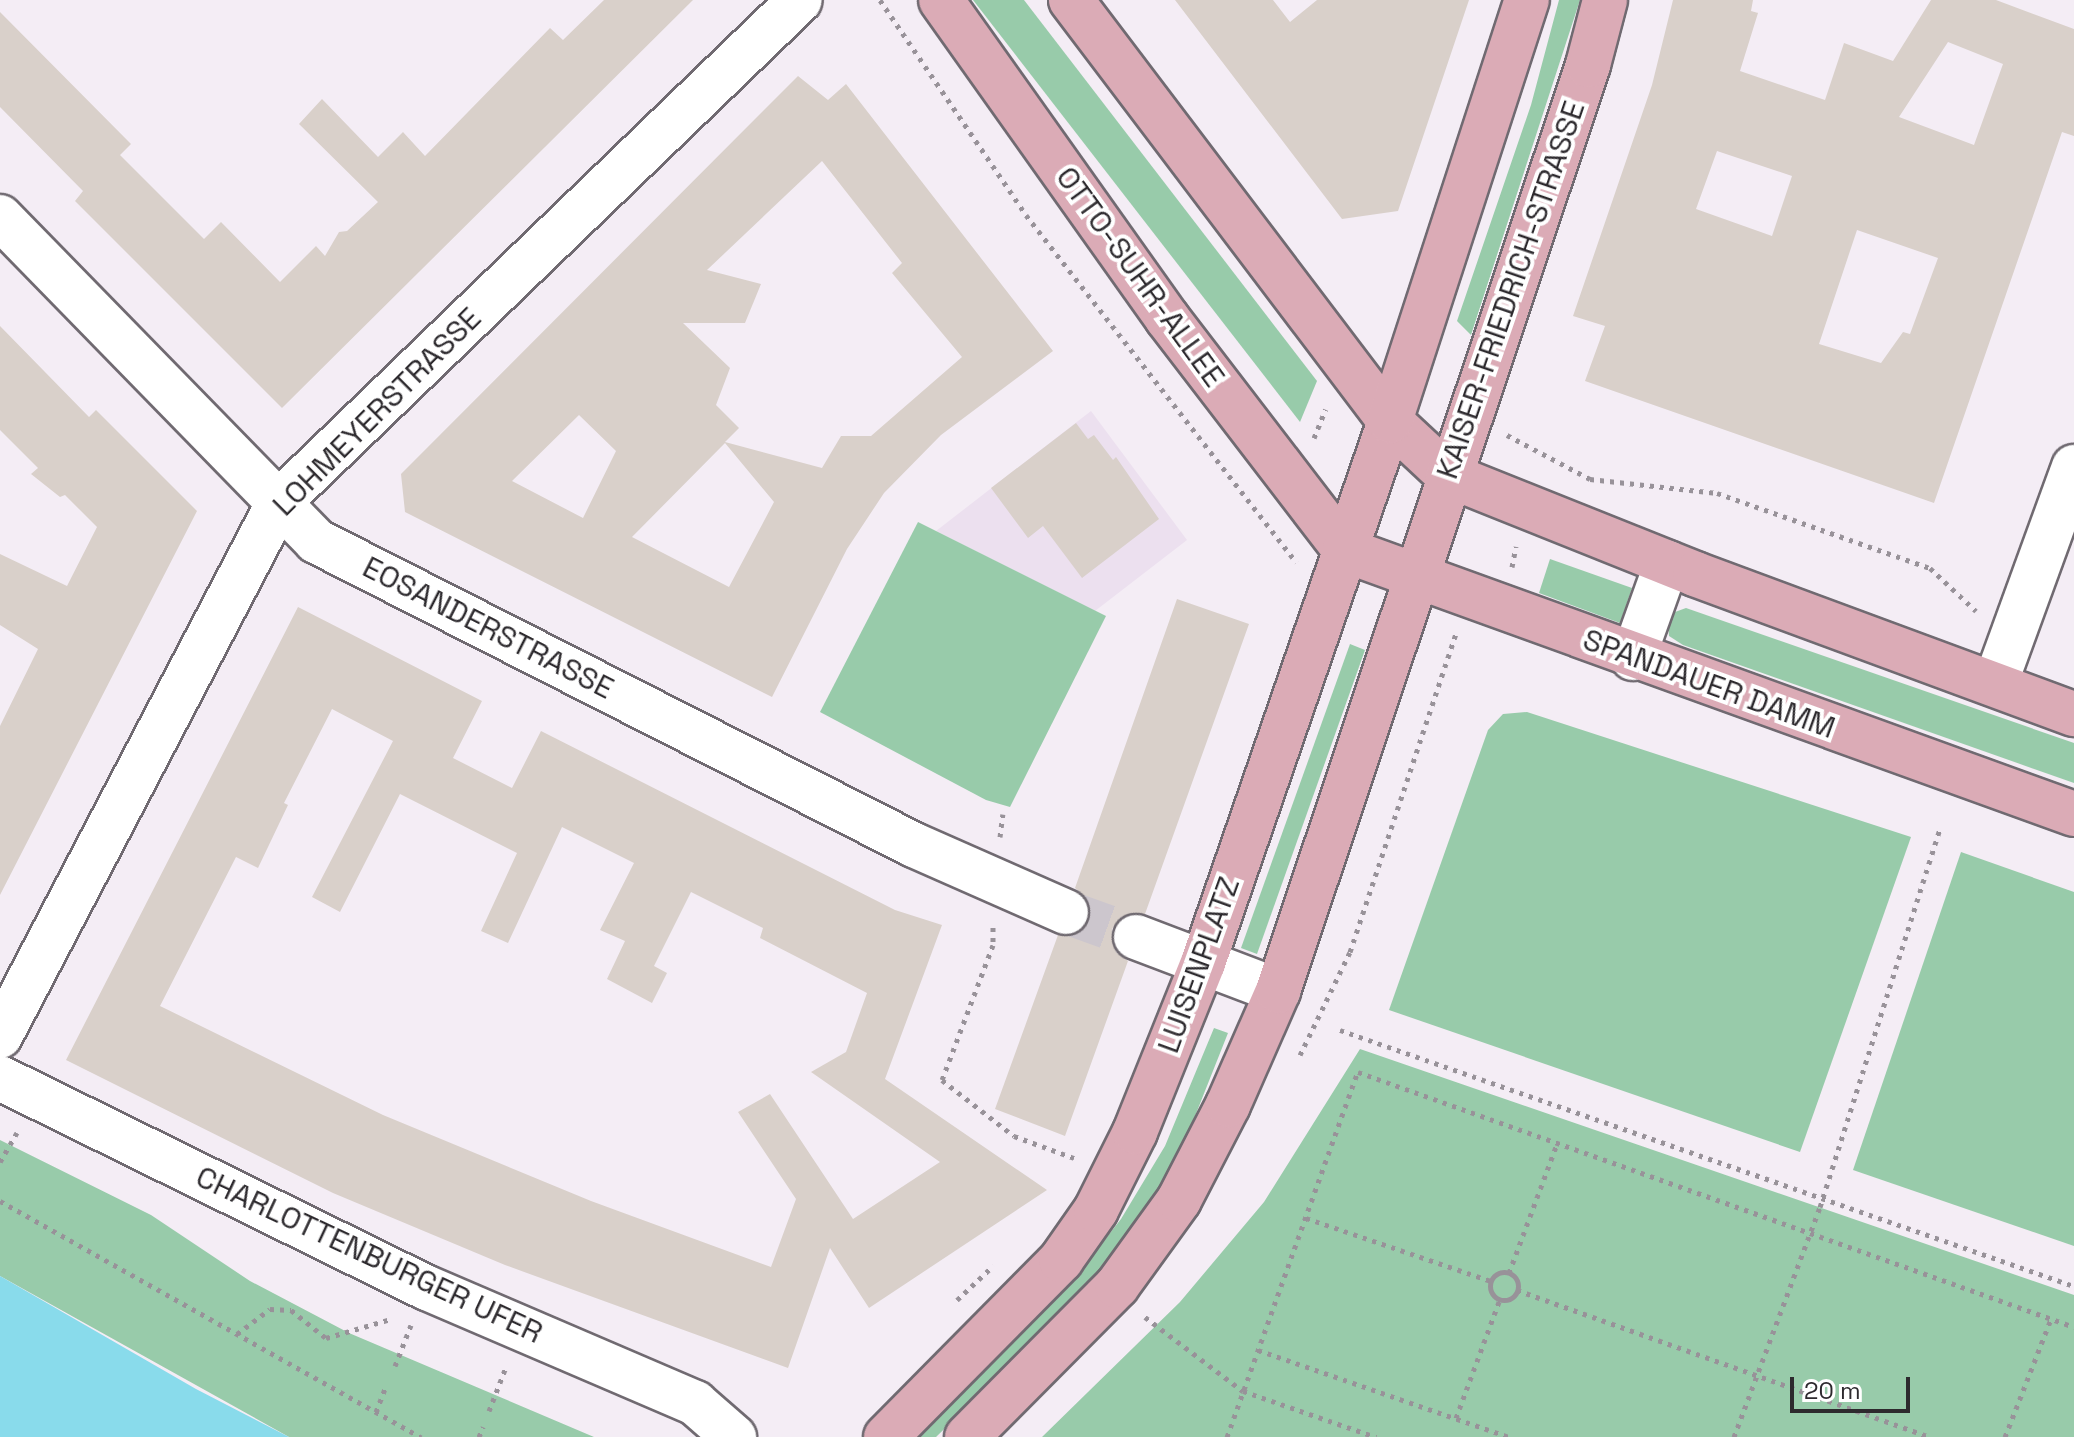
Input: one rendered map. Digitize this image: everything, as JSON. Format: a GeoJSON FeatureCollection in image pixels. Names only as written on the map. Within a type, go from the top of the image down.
{"type":"FeatureCollection","features":[{"type":"Feature","properties":{"kind":"main road","name":"OTTO-SUHR-ALLEE"},"geometry":{"type":"LineString","coordinates":[[941,0],[1167,318],[1345,550]]}},
{"type":"Feature","properties":{"kind":"main road"},"geometry":{"type":"LineString","coordinates":[[1071,0],[1390,421],[1448,475],[1667,563],[2074,714]]}},
{"type":"Feature","properties":{"kind":"main road"},"geometry":{"type":"LineString","coordinates":[[1390,421],[1527,0]]}},
{"type":"Feature","properties":{"kind":"main road","name":"KAISER-FRIEDRICH-STRASSE"},"geometry":{"type":"LineString","coordinates":[[1415,579],[1588,65],[1605,0]]}},
{"type":"Feature","properties":{"kind":"main road","name":"LUISENPLATZ"},"geometry":{"type":"LineString","coordinates":[[886,1437],[1061,1260],[1096,1210],[1135,1132],[1203,963],[1390,421]]}},
{"type":"Feature","properties":{"kind":"main road","name":"SPANDAUER DAMM"},"geometry":{"type":"LineString","coordinates":[[1345,550],[1415,579],[1633,658],[2074,814]]}},
{"type":"Feature","properties":{"kind":"main road"},"geometry":{"type":"LineString","coordinates":[[967,1437],[1117,1286],[1179,1200],[1228,1105],[1278,991],[1415,579]]}},
{"type":"Feature","properties":{"kind":"street","name":"LOHMEYERSTRASSE"},"geometry":{"type":"LineString","coordinates":[[0,1036],[279,502],[800,0]]}},
{"type":"Feature","properties":{"kind":"street","name":"EOSANDERSTRASSE"},"geometry":{"type":"LineString","coordinates":[[0,217],[316,541],[914,845],[1066,912]]}},
{"type":"Feature","properties":{"kind":"street"},"geometry":{"type":"LineString","coordinates":[[1995,684],[2074,467]]}},
{"type":"Feature","properties":{"kind":"street"},"geometry":{"type":"LineString","coordinates":[[1633,658],[1667,563]]}},
{"type":"Feature","properties":{"kind":"street"},"geometry":{"type":"LineString","coordinates":[[1136,937],[1278,991]]}},
{"type":"Feature","properties":{"kind":"street","name":"CHARLOTTENBURGER UFER"},"geometry":{"type":"LineString","coordinates":[[0,1078],[427,1288],[695,1403],[734,1437]]}},
{"type":"Feature","properties":{"kind":"path"},"geometry":{"type":"LineString","coordinates":[[880,0],[1026,215],[1265,525]]}},
{"type":"Feature","properties":{"kind":"path"},"geometry":{"type":"LineString","coordinates":[[1314,438],[1332,397]]}},
{"type":"Feature","properties":{"kind":"path"},"geometry":{"type":"LineString","coordinates":[[1550,460],[1590,479],[1717,493],[1930,568],[1976,612]]}},
{"type":"Feature","properties":{"kind":"path"},"geometry":{"type":"LineString","coordinates":[[1734,1437],[1810,1236],[1940,829]]}},
{"type":"Feature","properties":{"kind":"path"},"geometry":{"type":"LineString","coordinates":[[993,945],[942,1080],[1014,1136],[1075,1159]]}},
{"type":"Feature","properties":{"kind":"path"},"geometry":{"type":"LineString","coordinates":[[1340,1030],[2074,1286]]}},
{"type":"Feature","properties":{"kind":"path"},"geometry":{"type":"LineString","coordinates":[[1227,1437],[1358,1072],[1810,1236],[2074,1327]]}},
{"type":"Feature","properties":{"kind":"path"},"geometry":{"type":"LineString","coordinates":[[0,1162],[21,1125]]}},
{"type":"Feature","properties":{"kind":"path"},"geometry":{"type":"LineString","coordinates":[[1557,1144],[1509,1273],[1517,1290],[1758,1373],[1930,1437]]}},
{"type":"Feature","properties":{"kind":"path"},"geometry":{"type":"LineString","coordinates":[[0,1201],[421,1437]]}},
{"type":"Feature","properties":{"kind":"path"},"geometry":{"type":"LineString","coordinates":[[1306,1218],[1491,1281]]}},
{"type":"Feature","properties":{"kind":"path"},"geometry":{"type":"LineString","coordinates":[[947,1311],[985,1268],[1007,1261]]}},
{"type":"Feature","properties":{"kind":"path"},"geometry":{"type":"LineString","coordinates":[[1509,1273],[1498,1273],[1491,1281],[1491,1292],[1500,1299],[1510,1298],[1517,1290]]}},
{"type":"Feature","properties":{"kind":"path"},"geometry":{"type":"LineString","coordinates":[[1456,1418],[1500,1299]]}},
{"type":"Feature","properties":{"kind":"path"},"geometry":{"type":"LineString","coordinates":[[237,1334],[270,1309],[291,1310],[326,1338],[405,1313]]}},
{"type":"Feature","properties":{"kind":"path"},"geometry":{"type":"LineString","coordinates":[[1145,1317],[1243,1391],[1376,1437]]}},
{"type":"Feature","properties":{"kind":"path"},"geometry":{"type":"LineString","coordinates":[[2005,1437],[2051,1319]]}},
{"type":"Feature","properties":{"kind":"path"},"geometry":{"type":"LineString","coordinates":[[395,1366],[402,1349]]}},
{"type":"Feature","properties":{"kind":"path"},"geometry":{"type":"LineString","coordinates":[[1258,1350],[1509,1437]]}},
{"type":"Feature","properties":{"kind":"path"},"geometry":{"type":"LineString","coordinates":[[376,1412],[386,1386]]}},
{"type":"Feature","properties":{"kind":"path"},"geometry":{"type":"LineString","coordinates":[[489,1411],[496,1395]]}},
{"type":"Feature","properties":{"kind":"path"},"geometry":{"type":"LineString","coordinates":[[479,1437],[483,1427]]}},
{"type":"Feature","properties":{"kind":"shaded area"},"geometry":{"type":"Polygon","coordinates":[[[1091,411],[1187,540],[1095,611],[936,531],[1091,411]]]}},
{"type":"Feature","properties":{"kind":"green space"},"geometry":{"type":"Polygon","coordinates":[[[973,0],[1024,0],[1317,381],[1300,422],[973,0]]]}},
{"type":"Feature","properties":{"kind":"green space"},"geometry":{"type":"Polygon","coordinates":[[[1559,0],[1580,0],[1471,335],[1457,321],[1531,105],[1559,0]]]}},
{"type":"Feature","properties":{"kind":"green space"},"geometry":{"type":"Polygon","coordinates":[[[918,522],[1106,616],[1010,807],[986,800],[820,712],[918,522]]]}},
{"type":"Feature","properties":{"kind":"green space"},"geometry":{"type":"Polygon","coordinates":[[[1550,559],[1632,588],[1620,623],[1539,593],[1550,559]]]}},
{"type":"Feature","properties":{"kind":"green space"},"geometry":{"type":"Polygon","coordinates":[[[1686,608],[2074,743],[2074,783],[1683,645],[1669,636],[1668,624],[1675,612],[1686,608]]]}},
{"type":"Feature","properties":{"kind":"green space"},"geometry":{"type":"Polygon","coordinates":[[[1350,644],[1365,650],[1257,954],[1241,948],[1350,644]]]}},
{"type":"Feature","properties":{"kind":"green space"},"geometry":{"type":"Polygon","coordinates":[[[1527,712],[1911,837],[1800,1152],[1389,1010],[1488,730],[1503,714],[1527,712]]]}},
{"type":"Feature","properties":{"kind":"green space"},"geometry":{"type":"Polygon","coordinates":[[[1961,852],[2074,892],[2074,1246],[1853,1170],[1961,852]]]}},
{"type":"Feature","properties":{"kind":"green space"},"geometry":{"type":"Polygon","coordinates":[[[1214,1028],[1228,1033],[1180,1154],[1151,1206],[1093,1284],[936,1437],[914,1437],[1077,1275],[1121,1219],[1165,1146],[1214,1028]]]}},
{"type":"Feature","properties":{"kind":"green space"},"geometry":{"type":"Polygon","coordinates":[[[1360,1049],[2074,1295],[2074,1437],[1042,1437],[1180,1302],[1264,1202],[1360,1049]]]}},
{"type":"Feature","properties":{"kind":"green space"},"geometry":{"type":"Polygon","coordinates":[[[0,1140],[151,1215],[250,1281],[349,1333],[594,1437],[289,1437],[0,1276],[0,1140]]]}},
{"type":"Feature","properties":{"kind":"water"},"geometry":{"type":"Polygon","coordinates":[[[0,1276],[196,1389],[289,1437],[0,1437],[0,1276]]]}},
{"type":"Feature","properties":{"kind":"building"},"geometry":{"type":"Polygon","coordinates":[[[604,0],[693,0],[282,408],[75,201],[83,191],[0,107],[0,12],[131,144],[120,155],[204,239],[221,222],[280,282],[316,246],[325,256],[339,232],[347,231],[378,202],[299,124],[322,99],[378,157],[403,132],[425,156],[550,28],[563,40],[604,0]]]}},
{"type":"Feature","properties":{"kind":"building"},"geometry":{"type":"Polygon","coordinates":[[[1175,0],[1273,0],[1290,22],[1317,0],[1469,0],[1398,211],[1342,219],[1175,0]]]}},
{"type":"Feature","properties":{"kind":"building"},"geometry":{"type":"Polygon","coordinates":[[[1673,0],[1753,0],[1751,11],[1758,13],[1740,71],[1825,100],[1844,43],[1893,61],[1931,0],[1996,0],[2074,29],[2074,136],[2062,132],[1934,503],[1585,381],[1605,326],[1573,316],[1652,85],[1673,0]],[[1948,42],[1899,117],[1974,145],[2003,64],[1948,42]],[[1717,151],[1696,209],[1772,236],[1792,176],[1717,151]],[[1857,230],[1819,344],[1881,363],[1903,332],[1910,334],[1938,258],[1857,230]]]}},
{"type":"Feature","properties":{"kind":"building"},"geometry":{"type":"Polygon","coordinates":[[[798,76],[828,100],[846,84],[1053,351],[941,435],[884,493],[847,549],[772,697],[405,512],[401,474],[798,76]],[[822,161],[707,270],[761,284],[745,323],[683,323],[730,368],[716,405],[739,428],[725,442],[822,468],[841,436],[871,436],[962,357],[892,273],[902,263],[822,161]],[[579,415],[512,481],[583,518],[616,451],[579,415]],[[725,443],[632,537],[729,587],[774,502],[725,443]]]}},
{"type":"Feature","properties":{"kind":"building"},"geometry":{"type":"Polygon","coordinates":[[[0,326],[89,417],[96,410],[197,511],[0,895],[0,726],[38,649],[0,625],[0,554],[67,586],[97,527],[65,495],[60,497],[31,474],[38,468],[0,430],[0,326]]]}},
{"type":"Feature","properties":{"kind":"building"},"geometry":{"type":"Polygon","coordinates":[[[1076,423],[1088,439],[1094,435],[1113,460],[1116,457],[1159,519],[1082,578],[1043,526],[1028,538],[991,488],[1076,423]]]}},
{"type":"Feature","properties":{"kind":"building"},"geometry":{"type":"Polygon","coordinates":[[[1177,599],[1249,624],[1145,914],[1121,917],[1112,929],[1116,952],[1128,961],[1065,1136],[995,1109],[1058,935],[1080,933],[1089,921],[1087,898],[1075,888],[1177,599]]]}},
{"type":"Feature","properties":{"kind":"building"},"geometry":{"type":"Polygon","coordinates":[[[298,607],[482,701],[453,758],[512,788],[541,731],[895,910],[942,925],[885,1079],[1047,1190],[869,1308],[830,1248],[788,1368],[505,1265],[333,1193],[66,1060],[298,607]],[[332,709],[284,803],[288,805],[258,868],[236,857],[160,1006],[383,1115],[591,1201],[771,1267],[796,1199],[738,1112],[770,1094],[853,1219],[940,1162],[811,1072],[846,1052],[867,993],[760,938],[763,928],[691,892],[654,966],[667,973],[652,1003],[607,979],[625,941],[600,930],[634,863],[562,827],[508,943],[481,931],[517,853],[400,794],[340,912],[312,897],[393,741],[332,709]]]}},
{"type":"Feature","properties":{"kind":"tunnel"},"geometry":{"type":"LineString","coordinates":[[1066,912],[1136,937]]}}]}
